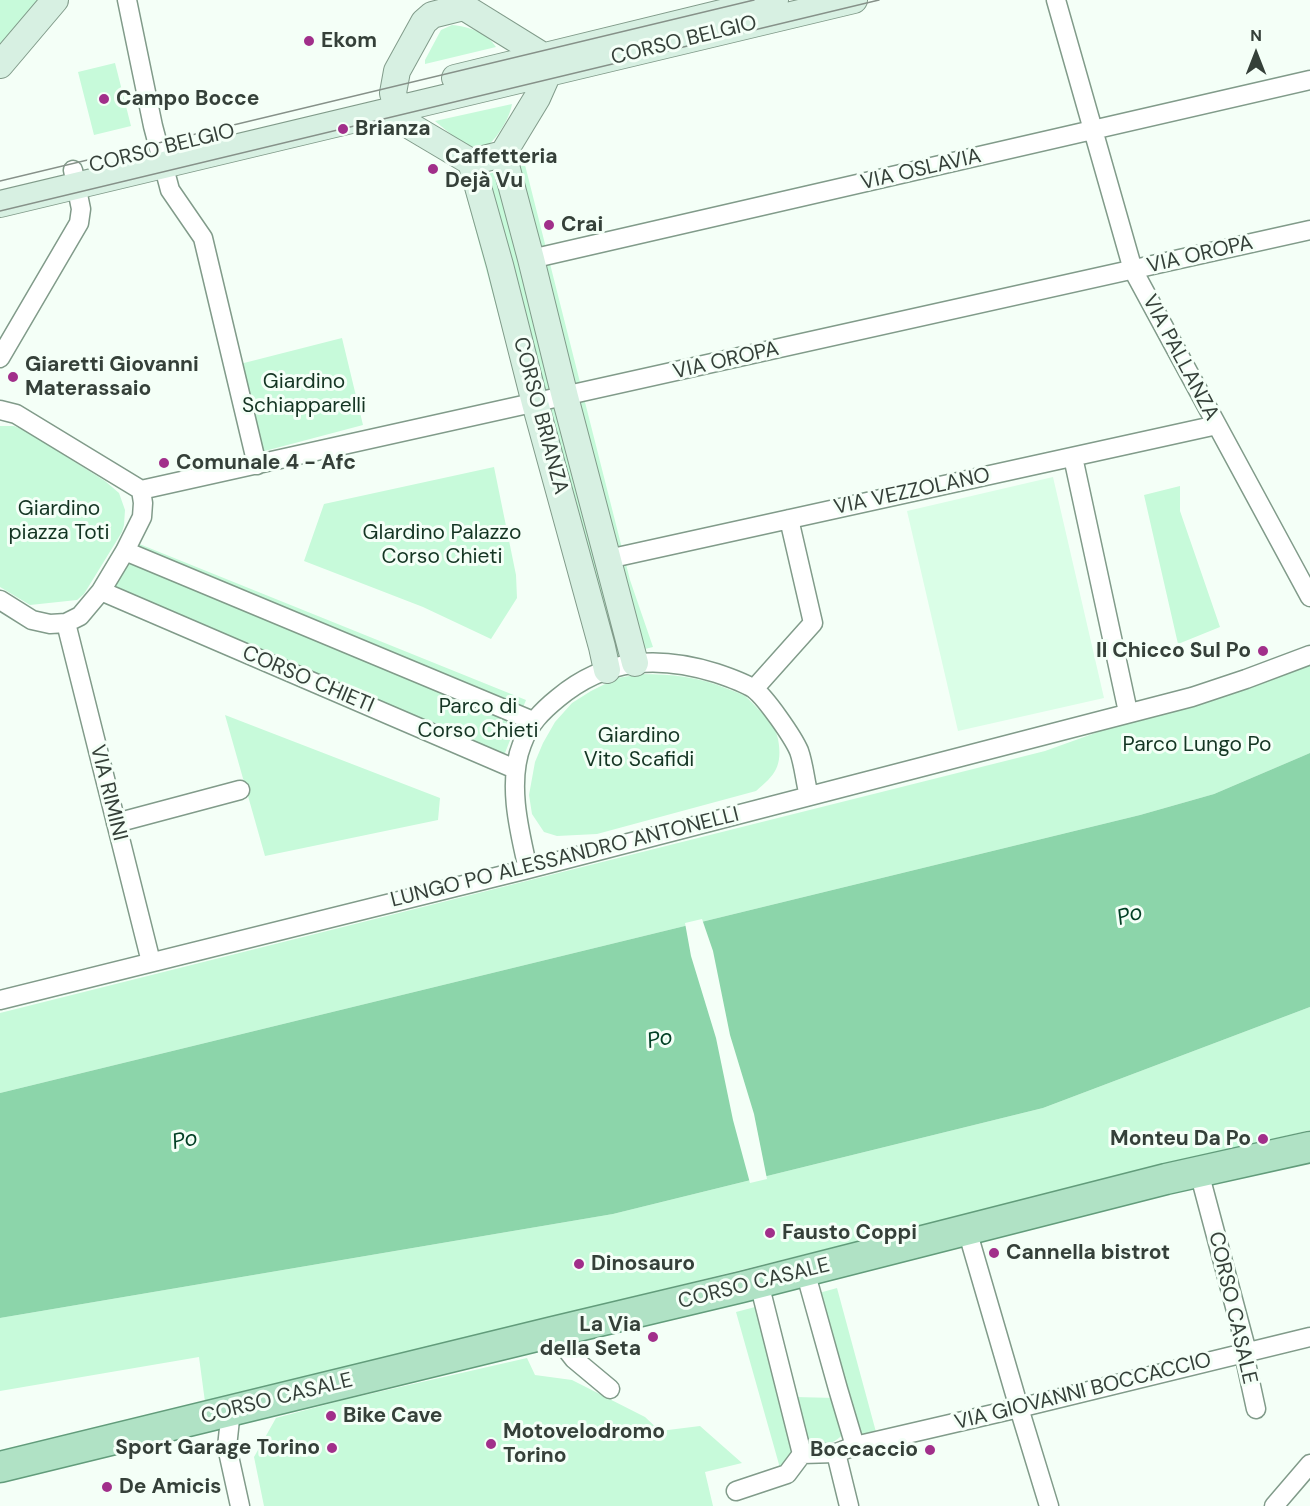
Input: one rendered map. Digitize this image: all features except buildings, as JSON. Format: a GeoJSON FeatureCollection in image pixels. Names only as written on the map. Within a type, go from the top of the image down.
{"type":"FeatureCollection","features":[{"type":"Feature","properties":{"kind":"main road","name":"CORSO CASALE"},"geometry":{"type":"LineString","coordinates":[[0,1467],[759,1283],[1198,1172],[1310,1147]]}},
{"type":"Feature","properties":{"kind":"street"},"geometry":{"type":"LineString","coordinates":[[0,65],[55,0]]}},
{"type":"Feature","properties":{"kind":"street"},"geometry":{"type":"LineString","coordinates":[[127,0],[161,157]]}},
{"type":"Feature","properties":{"kind":"street","name":"CORSO BELGIO"},"geometry":{"type":"LineString","coordinates":[[546,65],[775,0]]}},
{"type":"Feature","properties":{"kind":"street","name":"CORSO BELGIO"},"geometry":{"type":"LineString","coordinates":[[0,204],[74,178],[395,101],[546,65],[854,0]]}},
{"type":"Feature","properties":{"kind":"street","name":"VIA PALLANZA"},"geometry":{"type":"LineString","coordinates":[[1056,0],[1133,270],[1310,597]]}},
{"type":"Feature","properties":{"kind":"street"},"geometry":{"type":"LineString","coordinates":[[463,4],[546,65],[537,98],[503,154],[471,162],[412,127],[395,101],[398,71],[430,8],[463,4]]}},
{"type":"Feature","properties":{"kind":"street","name":"VIA OSLAVIA"},"geometry":{"type":"LineString","coordinates":[[531,259],[1310,80]]}},
{"type":"Feature","properties":{"kind":"street","name":"CORSO BRIANZA"},"geometry":{"type":"LineString","coordinates":[[503,154],[635,663]]}},
{"type":"Feature","properties":{"kind":"street","name":"CORSO BELGIO"},"geometry":{"type":"LineString","coordinates":[[161,157],[170,190],[203,238],[256,465]]}},
{"type":"Feature","properties":{"kind":"street","name":"CORSO BRIANZA"},"geometry":{"type":"LineString","coordinates":[[471,162],[607,670]]}},
{"type":"Feature","properties":{"kind":"street"},"geometry":{"type":"LineString","coordinates":[[0,358],[79,223],[81,209],[74,178]]}},
{"type":"Feature","properties":{"kind":"street","name":"CORSO BELGIO"},"geometry":{"type":"LineString","coordinates":[[0,187],[74,178]]}},
{"type":"Feature","properties":{"kind":"street","name":"VIA OROPA"},"geometry":{"type":"LineString","coordinates":[[141,490],[1310,230]]}},
{"type":"Feature","properties":{"kind":"street"},"geometry":{"type":"LineString","coordinates":[[0,410],[16,414],[141,490],[143,503],[142,517],[125,552],[101,591],[80,616],[66,623],[50,624],[32,620],[0,600]]}},
{"type":"Feature","properties":{"kind":"street","name":"VIA VEZZOLANO"},"geometry":{"type":"LineString","coordinates":[[608,559],[1216,425]]}},
{"type":"Feature","properties":{"kind":"street"},"geometry":{"type":"LineString","coordinates":[[1073,457],[1128,712]]}},
{"type":"Feature","properties":{"kind":"street"},"geometry":{"type":"LineString","coordinates":[[754,689],[813,623],[789,519]]}},
{"type":"Feature","properties":{"kind":"street"},"geometry":{"type":"LineString","coordinates":[[125,552],[533,721]]}},
{"type":"Feature","properties":{"kind":"street","name":"CORSO CHIETI"},"geometry":{"type":"LineString","coordinates":[[101,591],[515,769]]}},
{"type":"Feature","properties":{"kind":"street","name":"VIA RIMINI"},"geometry":{"type":"LineString","coordinates":[[66,623],[151,962]]}},
{"type":"Feature","properties":{"kind":"street","name":"LUNGO PO ALESSANDRO ANTONELLI"},"geometry":{"type":"LineString","coordinates":[[0,1000],[528,869],[1192,697],[1310,655]]}},
{"type":"Feature","properties":{"kind":"street"},"geometry":{"type":"LineString","coordinates":[[528,869],[520,838],[516,806],[515,769],[521,744],[533,721],[567,691],[592,676],[621,665],[654,662],[697,667],[754,689],[779,718],[799,751],[808,796]]}},
{"type":"Feature","properties":{"kind":"street"},"geometry":{"type":"LineString","coordinates":[[116,823],[240,790]]}},
{"type":"Feature","properties":{"kind":"street","name":"CORSO CASALE"},"geometry":{"type":"LineString","coordinates":[[1198,1172],[1247,1352],[1246,1363],[1256,1409]]}},
{"type":"Feature","properties":{"kind":"street"},"geometry":{"type":"LineString","coordinates":[[967,1230],[1049,1506]]}},
{"type":"Feature","properties":{"kind":"street"},"geometry":{"type":"LineString","coordinates":[[805,1271],[855,1446]]}},
{"type":"Feature","properties":{"kind":"street"},"geometry":{"type":"LineString","coordinates":[[736,1491],[787,1474],[802,1454],[759,1283]]}},
{"type":"Feature","properties":{"kind":"street"},"geometry":{"type":"LineString","coordinates":[[553,1332],[574,1359],[610,1389]]}},
{"type":"Feature","properties":{"kind":"street","name":"VIA GIOVANNI BOCCACCIO"},"geometry":{"type":"LineString","coordinates":[[802,1454],[836,1453],[855,1446],[1310,1337]]}},
{"type":"Feature","properties":{"kind":"street"},"geometry":{"type":"LineString","coordinates":[[231,1410],[227,1447],[240,1506]]}},
{"type":"Feature","properties":{"kind":"street"},"geometry":{"type":"LineString","coordinates":[[836,1453],[849,1506]]}},
{"type":"Feature","properties":{"kind":"street"},"geometry":{"type":"LineString","coordinates":[[1274,1506],[1310,1464]]}},
{"type":"Feature","properties":{"kind":"shaded area"},"geometry":{"type":"Polygon","coordinates":[[[1053,477],[1104,698],[958,731],[907,511],[1053,477]]]}},
{"type":"Feature","properties":{"kind":"green space"},"geometry":{"type":"Polygon","coordinates":[[[0,0],[40,0],[0,44],[0,0]]]}},
{"type":"Feature","properties":{"kind":"green space"},"geometry":{"type":"Polygon","coordinates":[[[452,25],[477,31],[496,47],[425,64],[441,30],[452,25]]]}},
{"type":"Feature","properties":{"kind":"green space","name":"Campo Bocce"},"geometry":{"type":"Polygon","coordinates":[[[115,63],[131,126],[94,135],[78,72],[115,63]]]}},
{"type":"Feature","properties":{"kind":"green space"},"geometry":{"type":"Polygon","coordinates":[[[512,104],[509,116],[501,130],[484,147],[478,148],[465,143],[435,121],[512,104]]]}},
{"type":"Feature","properties":{"kind":"green space"},"geometry":{"type":"Polygon","coordinates":[[[525,165],[630,580],[653,647],[592,662],[462,180],[525,165]]]}},
{"type":"Feature","properties":{"kind":"green space","name":"Giardino Schiapparelli"},"geometry":{"type":"Polygon","coordinates":[[[342,338],[363,425],[261,452],[240,364],[342,338]]]}},
{"type":"Feature","properties":{"kind":"green space","name":"Giardino piazza Toti"},"geometry":{"type":"Polygon","coordinates":[[[0,426],[14,426],[26,431],[105,481],[119,493],[125,510],[122,532],[84,594],[77,600],[30,605],[0,587],[0,426]]]}},
{"type":"Feature","properties":{"kind":"green space","name":"GIardino Palazzo Corso Chieti"},"geometry":{"type":"Polygon","coordinates":[[[494,467],[516,575],[517,598],[491,639],[423,607],[304,561],[324,504],[494,467]]]}},
{"type":"Feature","properties":{"kind":"green space"},"geometry":{"type":"Polygon","coordinates":[[[1180,486],[1180,511],[1220,627],[1178,644],[1144,495],[1180,486]]]}},
{"type":"Feature","properties":{"kind":"green space","name":"Parco di Corso Chieti"},"geometry":{"type":"Polygon","coordinates":[[[132,541],[526,700],[499,768],[101,591],[132,541]]]}},
{"type":"Feature","properties":{"kind":"green space","name":"Parco Lungo Po"},"geometry":{"type":"Polygon","coordinates":[[[1310,654],[1310,753],[1214,794],[1140,815],[0,1093],[0,1013],[1045,751],[1310,654]]]}},
{"type":"Feature","properties":{"kind":"green space","name":"Giardino Vito Scafidi"},"geometry":{"type":"Polygon","coordinates":[[[641,674],[696,679],[745,696],[768,719],[777,734],[779,756],[773,775],[756,791],[597,834],[557,836],[544,832],[532,814],[529,795],[535,762],[555,722],[572,703],[591,691],[617,678],[641,674]]]}},
{"type":"Feature","properties":{"kind":"green space"},"geometry":{"type":"Polygon","coordinates":[[[225,715],[440,798],[438,820],[265,856],[225,715]]]}},
{"type":"Feature","properties":{"kind":"green space"},"geometry":{"type":"Polygon","coordinates":[[[1310,1007],[1310,1130],[205,1402],[199,1357],[0,1391],[0,1318],[613,1214],[1043,1108],[1310,1007]]]}},
{"type":"Feature","properties":{"kind":"green space"},"geometry":{"type":"Polygon","coordinates":[[[837,1288],[876,1432],[859,1435],[819,1293],[837,1288]]]}},
{"type":"Feature","properties":{"kind":"green space"},"geometry":{"type":"Polygon","coordinates":[[[759,1306],[797,1450],[780,1468],[736,1312],[759,1306]]]}},
{"type":"Feature","properties":{"kind":"green space","name":"Motovelodromo Torino"},"geometry":{"type":"Polygon","coordinates":[[[527,1358],[535,1375],[572,1380],[645,1417],[660,1431],[700,1426],[742,1463],[705,1472],[713,1506],[264,1506],[254,1457],[276,1418],[343,1400],[527,1358]]]}},
{"type":"Feature","properties":{"kind":"green space"},"geometry":{"type":"Polygon","coordinates":[[[795,1397],[836,1398],[846,1431],[837,1440],[828,1444],[817,1444],[806,1440],[795,1397]]]}},
{"type":"Feature","properties":{"kind":"water","name":"Po"},"geometry":{"type":"Polygon","coordinates":[[[1310,753],[1310,1007],[1043,1108],[613,1214],[0,1318],[0,1093],[1140,815],[1214,794],[1310,753]]]}},
{"type":"Feature","properties":{"kind":"pier"},"geometry":{"type":"Polygon","coordinates":[[[702,919],[713,951],[730,1035],[754,1114],[767,1179],[750,1183],[733,1120],[716,1038],[691,956],[685,923],[702,919]]]}},
{"type":"Feature","properties":{"kind":"tram line"},"geometry":{"type":"LineString","coordinates":[[0,181],[754,0]]}},
{"type":"Feature","properties":{"kind":"tram line"},"geometry":{"type":"LineString","coordinates":[[0,211],[879,0]]}},
{"type":"Feature","properties":{"kind":"place","name":"Ekom"},"geometry":{"type":"Point","coordinates":[309,41]}},
{"type":"Feature","properties":{"kind":"place","name":"Campo Bocce"},"geometry":{"type":"Point","coordinates":[104,99]}},
{"type":"Feature","properties":{"kind":"place","name":"Brianza"},"geometry":{"type":"Point","coordinates":[343,129]}},
{"type":"Feature","properties":{"kind":"place","name":"Caffetteria Dejà Vu"},"geometry":{"type":"Point","coordinates":[433,169]}},
{"type":"Feature","properties":{"kind":"place","name":"Crai"},"geometry":{"type":"Point","coordinates":[549,225]}},
{"type":"Feature","properties":{"kind":"place","name":"Giaretti Giovanni Materassaio"},"geometry":{"type":"Point","coordinates":[13,377]}},
{"type":"Feature","properties":{"kind":"place","name":"Comunale 4 - Afc"},"geometry":{"type":"Point","coordinates":[164,463]}},
{"type":"Feature","properties":{"kind":"place","name":"Il Chicco Sul Po"},"geometry":{"type":"Point","coordinates":[1263,651]}},
{"type":"Feature","properties":{"kind":"place","name":"Monteu Da Po"},"geometry":{"type":"Point","coordinates":[1263,1139]}},
{"type":"Feature","properties":{"kind":"place","name":"Fausto Coppi"},"geometry":{"type":"Point","coordinates":[770,1233]}},
{"type":"Feature","properties":{"kind":"place","name":"Cannella bistrot"},"geometry":{"type":"Point","coordinates":[994,1253]}},
{"type":"Feature","properties":{"kind":"place","name":"Dinosauro"},"geometry":{"type":"Point","coordinates":[579,1264]}},
{"type":"Feature","properties":{"kind":"place","name":"La Via della Seta"},"geometry":{"type":"Point","coordinates":[653,1337]}},
{"type":"Feature","properties":{"kind":"place","name":"Bike Cave"},"geometry":{"type":"Point","coordinates":[331,1416]}},
{"type":"Feature","properties":{"kind":"place","name":"Motovelodromo Torino"},"geometry":{"type":"Point","coordinates":[491,1444]}},
{"type":"Feature","properties":{"kind":"place","name":"Sport Garage Torino"},"geometry":{"type":"Point","coordinates":[332,1448]}},
{"type":"Feature","properties":{"kind":"place","name":"Boccaccio"},"geometry":{"type":"Point","coordinates":[930,1450]}},
{"type":"Feature","properties":{"kind":"place","name":"De Amicis"},"geometry":{"type":"Point","coordinates":[107,1487]}}]}
